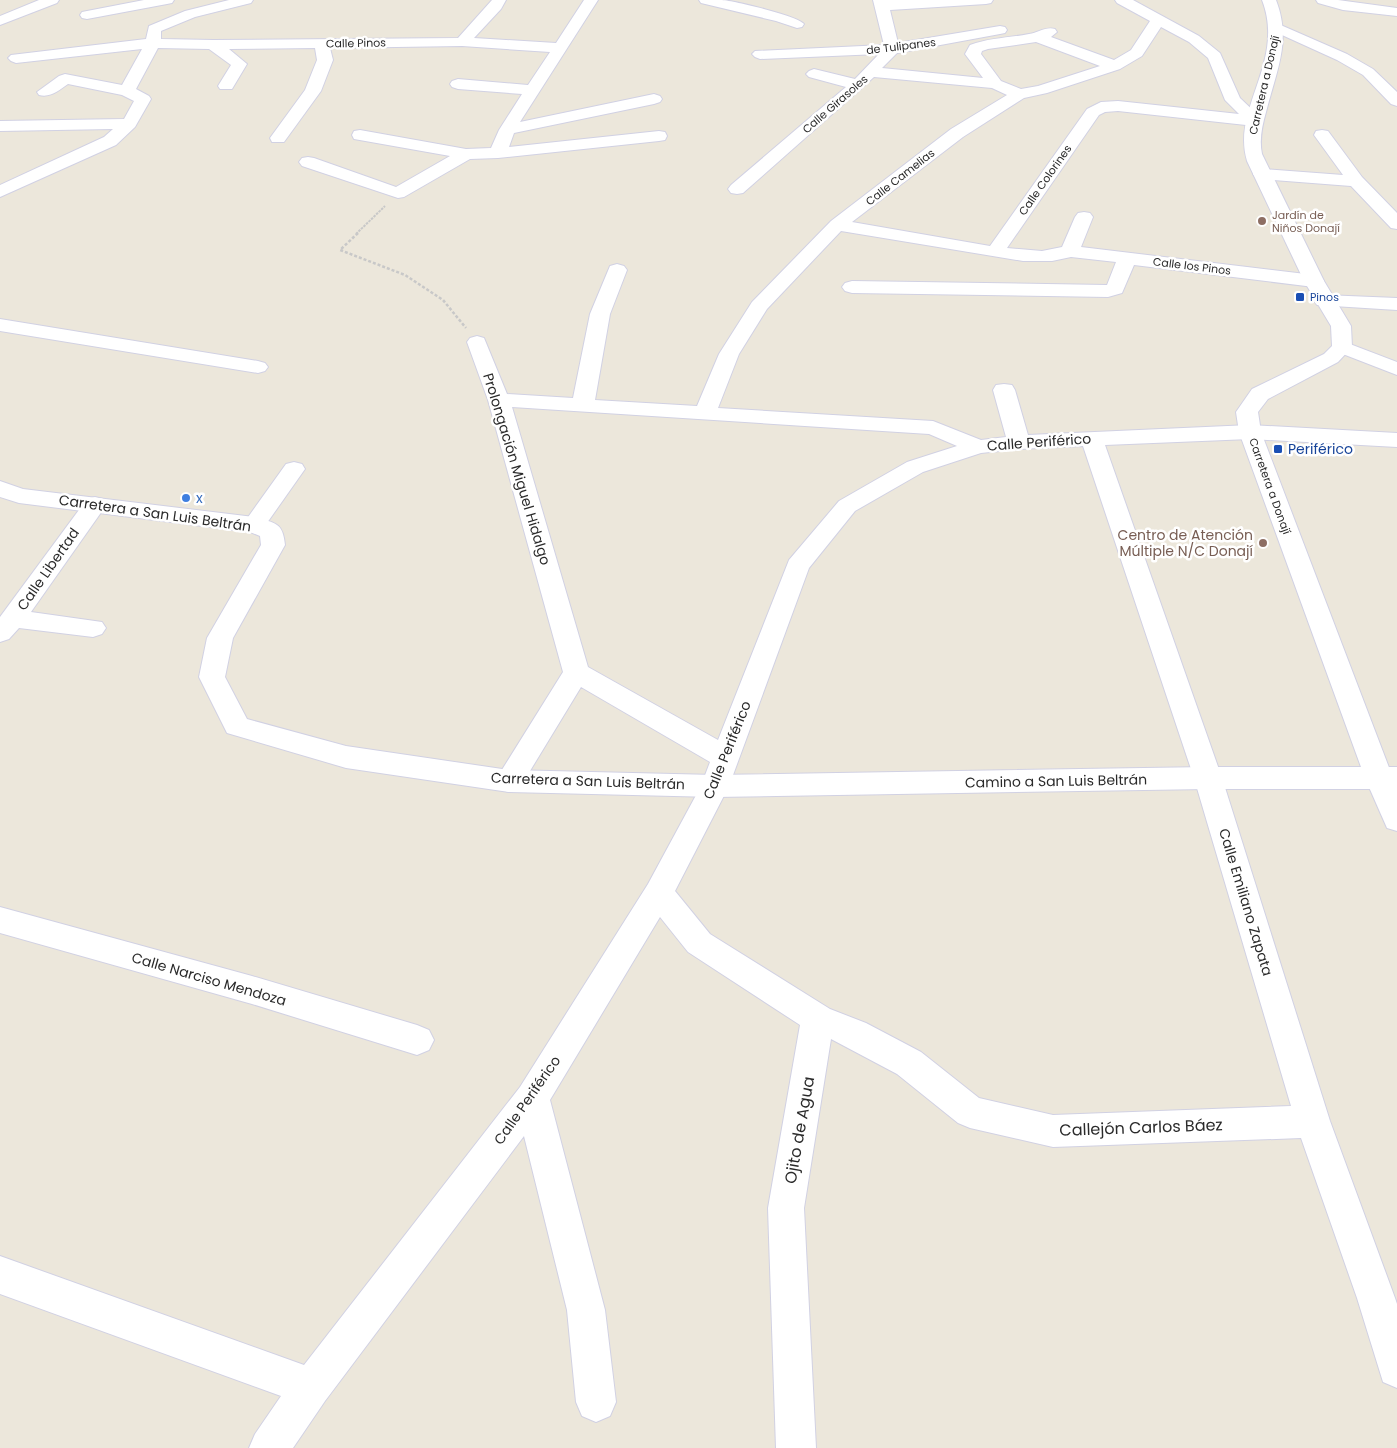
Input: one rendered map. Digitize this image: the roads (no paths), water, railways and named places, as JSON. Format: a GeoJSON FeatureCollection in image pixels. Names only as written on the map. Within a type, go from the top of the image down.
{"type":"FeatureCollection","features":[{"type":"Feature","properties":{"kind":"street"},"geometry":{"type":"LineString","coordinates":[[0,21],[52,0]]}},
{"type":"Feature","properties":{"kind":"street"},"geometry":{"type":"LineString","coordinates":[[87,15],[167,0]]}},
{"type":"Feature","properties":{"kind":"street"},"geometry":{"type":"LineString","coordinates":[[210,0],[228,6]]}},
{"type":"Feature","properties":{"kind":"street"},"geometry":{"type":"LineString","coordinates":[[127,91],[153,43],[154,29],[190,14],[246,0]]}},
{"type":"Feature","properties":{"kind":"street"},"geometry":{"type":"LineString","coordinates":[[462,42],[496,6],[499,0]]}},
{"type":"Feature","properties":{"kind":"street"},"geometry":{"type":"LineString","coordinates":[[498,153],[507,130],[591,0]]}},
{"type":"Feature","properties":{"kind":"street"},"geometry":{"type":"LineString","coordinates":[[706,0],[781,18],[796,24]]}},
{"type":"Feature","properties":{"kind":"street"},"geometry":{"type":"LineString","coordinates":[[892,49],[882,3],[986,0]]}},
{"type":"Feature","properties":{"kind":"street"},"geometry":{"type":"LineString","coordinates":[[1122,0],[1194,39],[1215,56],[1233,100],[1255,122]]}},
{"type":"Feature","properties":{"kind":"street","name":"Carretera a Donají"},"geometry":{"type":"LineString","coordinates":[[1269,0],[1277,32],[1264,93],[1255,122],[1252,144],[1256,161],[1262,174],[1314,281],[1340,326],[1342,347],[1331,358],[1260,394],[1247,412],[1250,432],[1388,778],[1397,820]]}},
{"type":"Feature","properties":{"kind":"street"},"geometry":{"type":"LineString","coordinates":[[1323,0],[1343,6],[1372,5],[1397,12]]}},
{"type":"Feature","properties":{"kind":"street"},"geometry":{"type":"LineString","coordinates":[[791,8],[801,53]]}},
{"type":"Feature","properties":{"kind":"street","name":"Calle Camelias"},"geometry":{"type":"LineString","coordinates":[[705,413],[729,354],[759,306],[837,225],[957,133],[1019,94],[1041,90],[1115,66],[1137,53],[1158,19]]}},
{"type":"Feature","properties":{"kind":"street"},"geometry":{"type":"LineString","coordinates":[[1133,25],[1149,35]]}},
{"type":"Feature","properties":{"kind":"street"},"geometry":{"type":"LineString","coordinates":[[1276,27],[1342,57],[1368,72],[1397,100]]}},
{"type":"Feature","properties":{"kind":"street","name":"de Tulipanes"},"geometry":{"type":"LineString","coordinates":[[760,54],[892,49],[1000,30]]}},
{"type":"Feature","properties":{"kind":"street"},"geometry":{"type":"LineString","coordinates":[[995,84],[973,54],[975,48],[985,44],[1045,34],[1115,66]]}},
{"type":"Feature","properties":{"kind":"street","name":"Calle Pinos"},"geometry":{"type":"LineString","coordinates":[[65,79],[16,58],[153,43],[213,45],[462,42],[559,48]]}},
{"type":"Feature","properties":{"kind":"street"},"geometry":{"type":"LineString","coordinates":[[278,138],[313,91],[325,60],[321,43]]}},
{"type":"Feature","properties":{"kind":"street"},"geometry":{"type":"LineString","coordinates":[[213,45],[239,64],[226,86]]}},
{"type":"Feature","properties":{"kind":"street","name":"Calle Girasoles"},"geometry":{"type":"LineString","coordinates":[[737,189],[858,86],[892,49]]}},
{"type":"Feature","properties":{"kind":"street"},"geometry":{"type":"LineString","coordinates":[[871,72],[995,84],[1019,94]]}},
{"type":"Feature","properties":{"kind":"street"},"geometry":{"type":"LineString","coordinates":[[814,74],[858,86]]}},
{"type":"Feature","properties":{"kind":"street"},"geometry":{"type":"LineString","coordinates":[[0,192],[110,141],[129,124],[143,99],[127,91],[65,79],[45,92]]}},
{"type":"Feature","properties":{"kind":"street"},"geometry":{"type":"LineString","coordinates":[[458,84],[532,90]]}},
{"type":"Feature","properties":{"kind":"street"},"geometry":{"type":"LineString","coordinates":[[507,130],[654,99]]}},
{"type":"Feature","properties":{"kind":"street","name":"Calle Colorines"},"geometry":{"type":"LineString","coordinates":[[995,252],[1093,112],[1101,107],[1118,106],[1255,122]]}},
{"type":"Feature","properties":{"kind":"street"},"geometry":{"type":"LineString","coordinates":[[0,126],[129,124]]}},
{"type":"Feature","properties":{"kind":"street"},"geometry":{"type":"LineString","coordinates":[[360,135],[466,154],[498,153],[658,136]]}},
{"type":"Feature","properties":{"kind":"street"},"geometry":{"type":"LineString","coordinates":[[1322,135],[1356,181],[1397,224]]}},
{"type":"Feature","properties":{"kind":"street"},"geometry":{"type":"LineString","coordinates":[[308,162],[398,194],[466,154]]}},
{"type":"Feature","properties":{"kind":"street"},"geometry":{"type":"LineString","coordinates":[[1262,174],[1356,181]]}},
{"type":"Feature","properties":{"kind":"street"},"geometry":{"type":"LineString","coordinates":[[0,178],[33,178]]}},
{"type":"Feature","properties":{"kind":"street"},"geometry":{"type":"LineString","coordinates":[[1070,251],[1084,217]]}},
{"type":"Feature","properties":{"kind":"street"},"geometry":{"type":"LineString","coordinates":[[837,225],[995,252]]}},
{"type":"Feature","properties":{"kind":"street","name":"Calle los Pinos"},"geometry":{"type":"LineString","coordinates":[[995,252],[1031,257],[1059,256],[1070,251],[1314,281]]}},
{"type":"Feature","properties":{"kind":"street"},"geometry":{"type":"LineString","coordinates":[[852,287],[1108,291],[1115,289],[1127,258]]}},
{"type":"Feature","properties":{"kind":"street"},"geometry":{"type":"LineString","coordinates":[[583,405],[600,314],[617,270]]}},
{"type":"Feature","properties":{"kind":"street"},"geometry":{"type":"LineString","coordinates":[[1324,300],[1397,304]]}},
{"type":"Feature","properties":{"kind":"street"},"geometry":{"type":"LineString","coordinates":[[0,325],[258,368]]}},
{"type":"Feature","properties":{"kind":"street","name":"Prolongación Miguel Hidalgo"},"geometry":{"type":"LineString","coordinates":[[477,342],[499,400],[576,672]]}},
{"type":"Feature","properties":{"kind":"street"},"geometry":{"type":"LineString","coordinates":[[1342,347],[1397,354]]}},
{"type":"Feature","properties":{"kind":"street"},"geometry":{"type":"LineString","coordinates":[[1342,347],[1397,369]]}},
{"type":"Feature","properties":{"kind":"street"},"geometry":{"type":"LineString","coordinates":[[1004,390],[1019,442]]}},
{"type":"Feature","properties":{"kind":"street"},"geometry":{"type":"LineString","coordinates":[[499,400],[933,428],[978,446]]}},
{"type":"Feature","properties":{"kind":"street","name":"Calle Periférico"},"geometry":{"type":"LineString","coordinates":[[268,1448],[311,1387],[532,1098],[659,893],[715,786],[798,566],[847,506],[915,467],[978,446],[1091,438],[1250,432],[1397,440]]}},
{"type":"Feature","properties":{"kind":"street","name":"Calle Emiliano Zapata"},"geometry":{"type":"LineString","coordinates":[[1091,438],[1208,778],[1313,1120],[1376,1298],[1397,1368]]}},
{"type":"Feature","properties":{"kind":"street"},"geometry":{"type":"LineString","coordinates":[[254,525],[294,469]]}},
{"type":"Feature","properties":{"kind":"street","name":"Carretera a San Luis Beltrán"},"geometry":{"type":"LineString","coordinates":[[0,488],[18,496],[254,525],[272,532],[273,545],[220,638],[212,677],[238,726],[346,758],[509,781],[715,786]]}},
{"type":"Feature","properties":{"kind":"street","name":"Calle Libertad"},"geometry":{"type":"LineString","coordinates":[[7,626],[95,504]]}},
{"type":"Feature","properties":{"kind":"street"},"geometry":{"type":"LineString","coordinates":[[7,626],[93,628]]}},
{"type":"Feature","properties":{"kind":"street"},"geometry":{"type":"LineString","coordinates":[[509,781],[576,672],[725,757]]}},
{"type":"Feature","properties":{"kind":"street","name":"Camino a San Luis Beltrán"},"geometry":{"type":"LineString","coordinates":[[715,786],[1208,778],[1388,778]]}},
{"type":"Feature","properties":{"kind":"street"},"geometry":{"type":"LineString","coordinates":[[659,893],[699,944],[818,1018]]}},
{"type":"Feature","properties":{"kind":"street","name":"Calle Narciso Mendoza"},"geometry":{"type":"LineString","coordinates":[[0,920],[252,990],[417,1040]]}},
{"type":"Feature","properties":{"kind":"street","name":"Callejón Carlos Báez"},"geometry":{"type":"LineString","coordinates":[[818,1018],[854,1033],[909,1063],[970,1112],[1053,1131],[1313,1120]]}},
{"type":"Feature","properties":{"kind":"street","name":"Ojito de Agua"},"geometry":{"type":"LineString","coordinates":[[796,1448],[786,1208],[818,1018]]}},
{"type":"Feature","properties":{"kind":"street"},"geometry":{"type":"LineString","coordinates":[[532,1098],[586,1310],[596,1402]]}},
{"type":"Feature","properties":{"kind":"street"},"geometry":{"type":"LineString","coordinates":[[0,1275],[311,1387]]}},
{"type":"Feature","properties":{"kind":"place","name":"Jardín de Niños Donají"},"geometry":{"type":"Point","coordinates":[1262,221]}},
{"type":"Feature","properties":{"kind":"place","name":"Pinos"},"geometry":{"type":"Point","coordinates":[1300,297]}},
{"type":"Feature","properties":{"kind":"place","name":"Periférico"},"geometry":{"type":"Point","coordinates":[1278,449]}},
{"type":"Feature","properties":{"kind":"place","name":"x"},"geometry":{"type":"Point","coordinates":[186,498]}},
{"type":"Feature","properties":{"kind":"place","name":"Centro de Atención Múltiple N/C Donají"},"geometry":{"type":"Point","coordinates":[1263,543]}}]}
